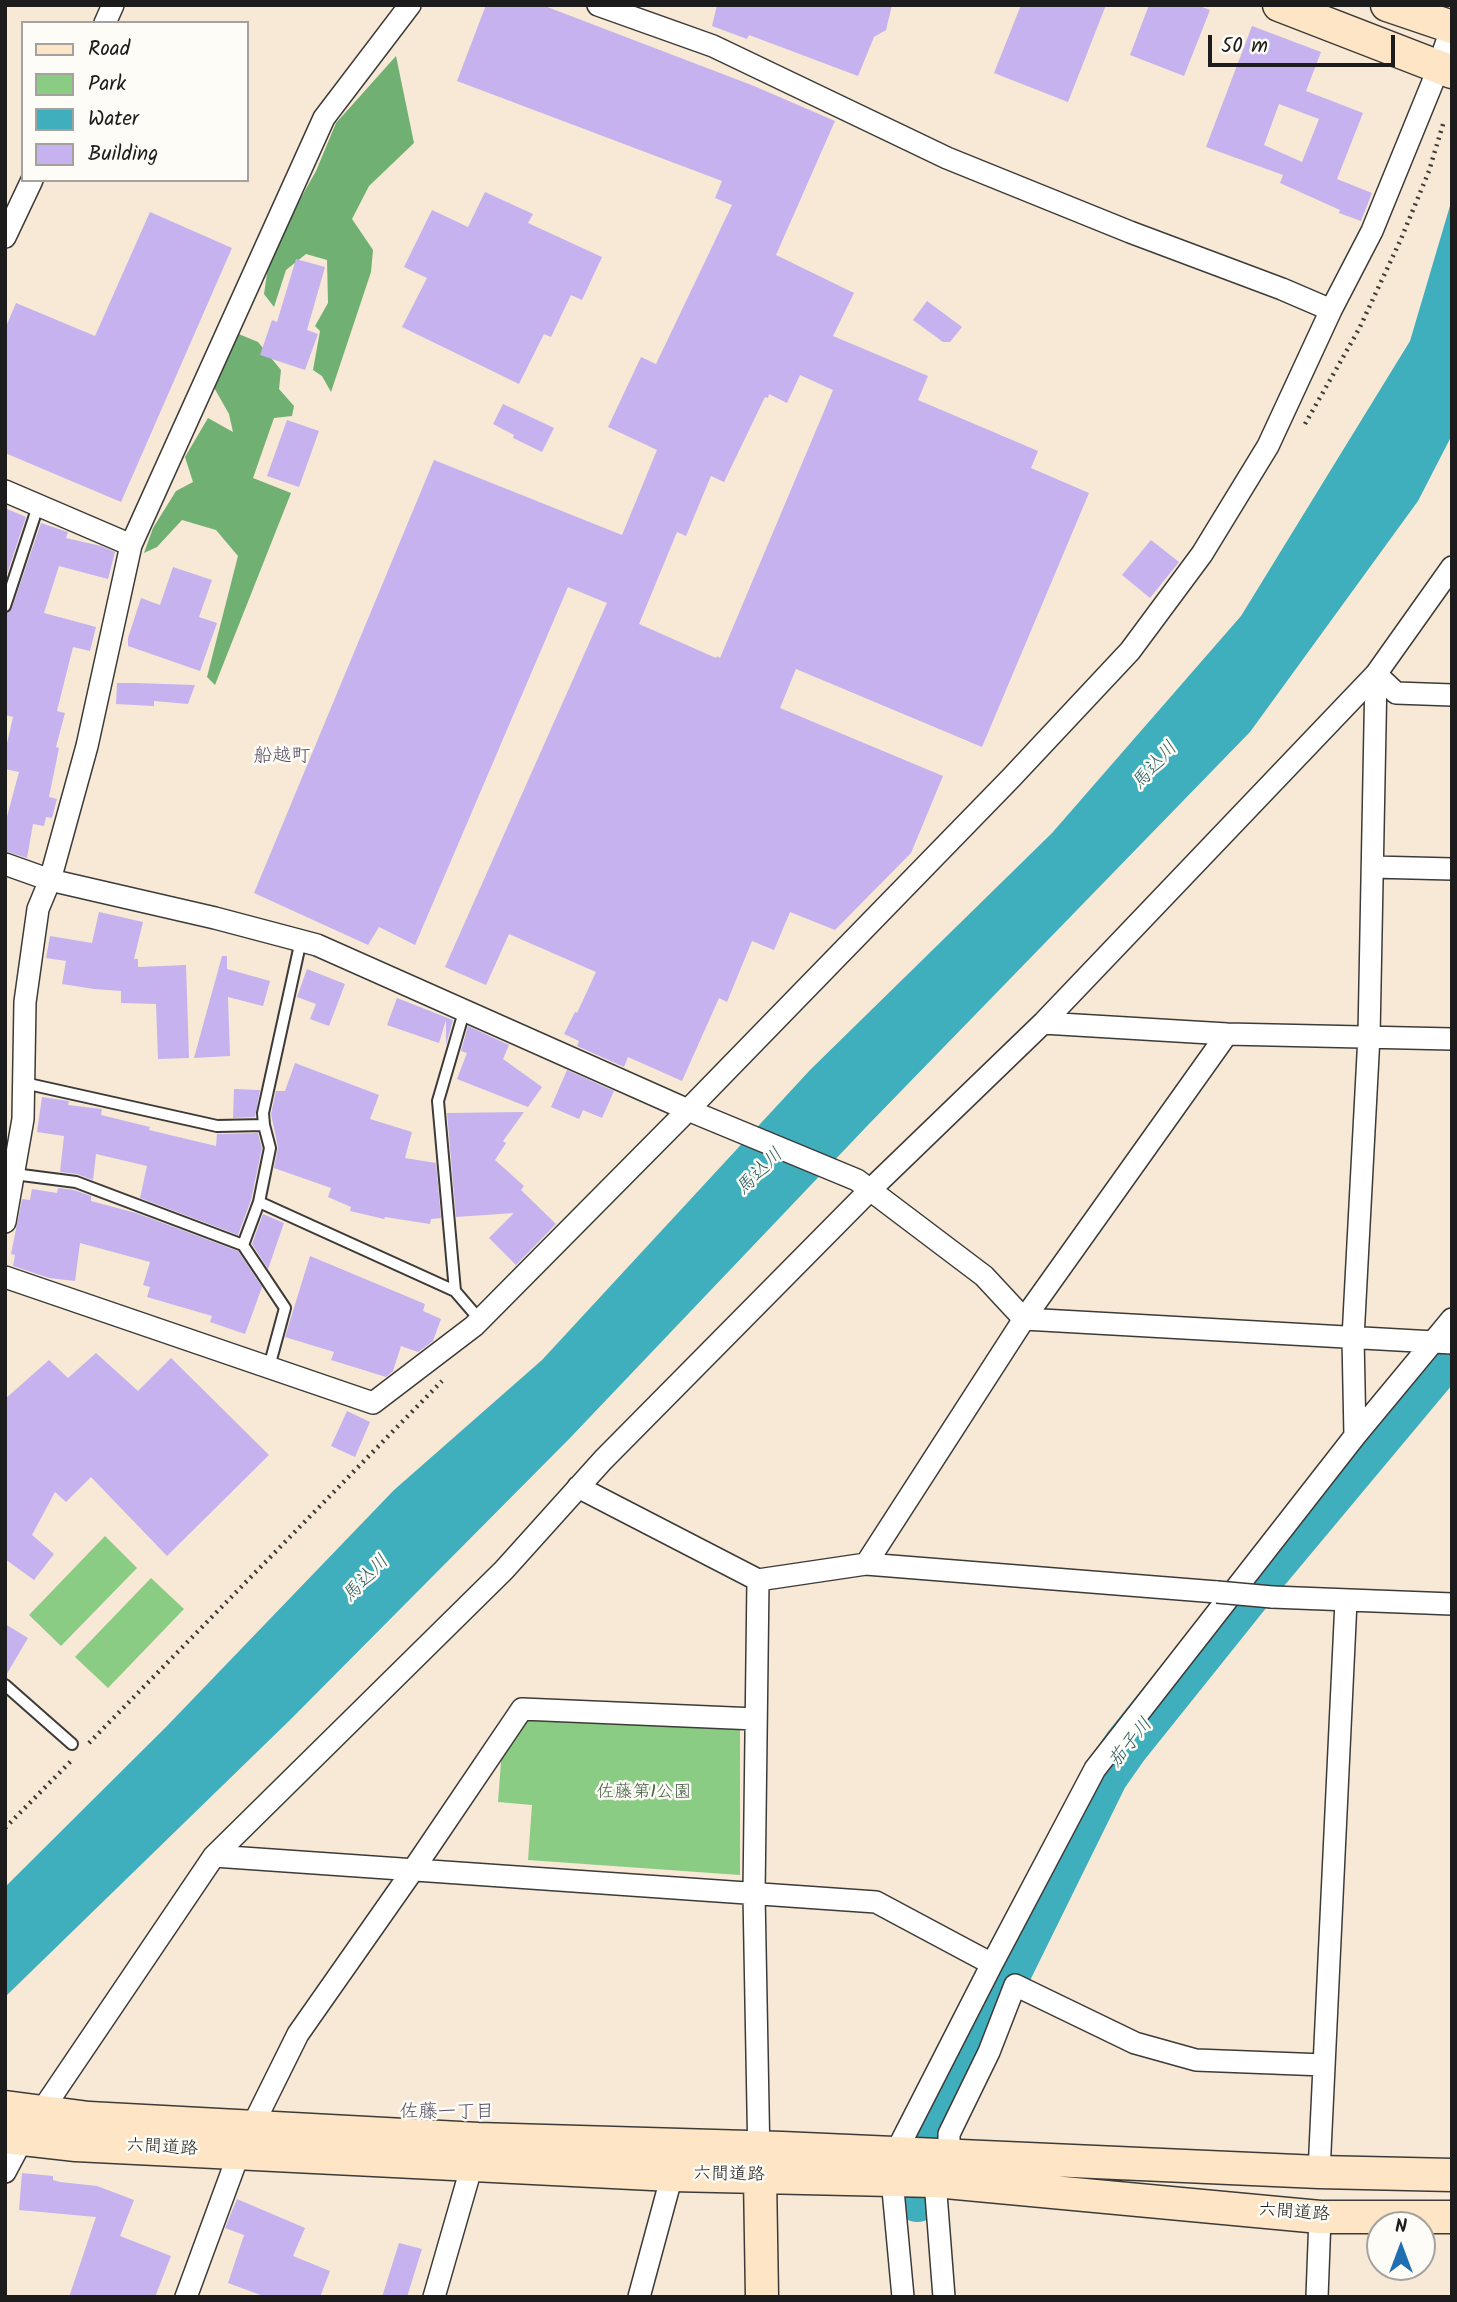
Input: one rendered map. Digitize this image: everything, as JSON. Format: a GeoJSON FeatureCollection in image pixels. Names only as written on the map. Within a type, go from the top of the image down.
{"type":"FeatureCollection","features":[{"type":"Feature","properties":{"kind":"street"},"geometry":{"type":"LineString","coordinates":[[106,21],[113,5]]}},
{"type":"Feature","properties":{"kind":"street"},"geometry":{"type":"LineString","coordinates":[[5,1222],[23,1119],[24,1002],[38,909],[50,880],[87,746],[131,545],[324,118],[411,5]]}},
{"type":"Feature","properties":{"kind":"street"},"geometry":{"type":"LineString","coordinates":[[598,5],[713,46],[947,158],[1331,310]]}},
{"type":"Feature","properties":{"kind":"street"},"geometry":{"type":"LineString","coordinates":[[1279,5],[1445,69]]}},
{"type":"Feature","properties":{"kind":"street"},"geometry":{"type":"LineString","coordinates":[[5,1277],[373,1403],[480,1320],[695,1113],[1011,778],[1130,650],[1202,554],[1268,446],[1331,310],[1372,231],[1445,69],[1452,27],[1387,5]]}},
{"type":"Feature","properties":{"kind":"street"},"geometry":{"type":"LineString","coordinates":[[5,237],[31,182]]}},
{"type":"Feature","properties":{"kind":"street"},"geometry":{"type":"LineString","coordinates":[[5,491],[131,545]]}},
{"type":"Feature","properties":{"kind":"street"},"geometry":{"type":"LineString","coordinates":[[5,2172],[17,2121],[214,1856],[503,1570],[863,1185],[1043,1023],[1376,674],[1452,566]]}},
{"type":"Feature","properties":{"kind":"street"},"geometry":{"type":"LineString","coordinates":[[1376,674],[1396,693],[1452,695]]}},
{"type":"Feature","properties":{"kind":"street"},"geometry":{"type":"LineString","coordinates":[[1355,1436],[1353,1338],[1369,1036],[1376,674]]}},
{"type":"Feature","properties":{"kind":"street"},"geometry":{"type":"LineString","coordinates":[[5,864],[50,880],[215,918],[317,945],[464,1012],[863,1185],[984,1276],[1024,1319],[1442,1343]]}},
{"type":"Feature","properties":{"kind":"street"},"geometry":{"type":"LineString","coordinates":[[1373,867],[1452,869]]}},
{"type":"Feature","properties":{"kind":"street"},"geometry":{"type":"LineString","coordinates":[[1043,1023],[1227,1034],[1452,1039]]}},
{"type":"Feature","properties":{"kind":"street"},"geometry":{"type":"LineString","coordinates":[[866,1564],[1024,1319],[1227,1034]]}},
{"type":"Feature","properties":{"kind":"street"},"geometry":{"type":"LineString","coordinates":[[903,2297],[894,2166],[992,1964],[1095,1769],[1355,1436],[1442,1343],[1452,1319]]}},
{"type":"Feature","properties":{"kind":"street"},"geometry":{"type":"LineString","coordinates":[[578,1487],[758,1580],[866,1564],[1272,1597],[1452,1604]]}},
{"type":"Feature","properties":{"kind":"street"},"geometry":{"type":"LineString","coordinates":[[758,1580],[754,1894],[762,2297]]}},
{"type":"Feature","properties":{"kind":"street"},"geometry":{"type":"LineString","coordinates":[[1319,2172],[1346,1601]]}},
{"type":"Feature","properties":{"kind":"street"},"geometry":{"type":"LineString","coordinates":[[186,2297],[245,2141],[298,2034],[522,1709],[756,1719]]}},
{"type":"Feature","properties":{"kind":"street"},"geometry":{"type":"LineString","coordinates":[[214,1856],[876,1902],[992,1964]]}},
{"type":"Feature","properties":{"kind":"street"},"geometry":{"type":"LineString","coordinates":[[944,2297],[943,2164],[949,2134],[989,2052],[1015,1985],[1135,2043],[1196,2060],[1324,2065]]}},
{"type":"Feature","properties":{"kind":"street","name":"六間道路"},"geometry":{"type":"LineString","coordinates":[[17,2121],[89,2118],[245,2141],[472,2165],[672,2175],[759,2162]]}},
{"type":"Feature","properties":{"kind":"street","name":"六間道路"},"geometry":{"type":"LineString","coordinates":[[245,2141],[478,2139],[759,2162],[1452,2175]]}},
{"type":"Feature","properties":{"kind":"street","name":"六間道路"},"geometry":{"type":"LineString","coordinates":[[943,2164],[1320,2217],[1452,2217]]}},
{"type":"Feature","properties":{"kind":"street"},"geometry":{"type":"LineString","coordinates":[[434,2297],[472,2165]]}},
{"type":"Feature","properties":{"kind":"street"},"geometry":{"type":"LineString","coordinates":[[639,2297],[672,2175]]}},
{"type":"Feature","properties":{"kind":"street"},"geometry":{"type":"LineString","coordinates":[[1317,2297],[1320,2217]]}},
{"type":"Feature","properties":{"kind":"lane"},"geometry":{"type":"LineString","coordinates":[[5,606],[38,506]]}},
{"type":"Feature","properties":{"kind":"lane"},"geometry":{"type":"LineString","coordinates":[[243,1245],[259,1202],[270,1148],[263,1113],[301,940]]}},
{"type":"Feature","properties":{"kind":"lane"},"geometry":{"type":"LineString","coordinates":[[455,1291],[438,1101],[464,1012]]}},
{"type":"Feature","properties":{"kind":"lane"},"geometry":{"type":"LineString","coordinates":[[24,1083],[216,1126],[264,1125]]}},
{"type":"Feature","properties":{"kind":"lane"},"geometry":{"type":"LineString","coordinates":[[14,1174],[76,1182],[243,1245],[285,1308],[269,1367]]}},
{"type":"Feature","properties":{"kind":"lane"},"geometry":{"type":"LineString","coordinates":[[259,1202],[455,1291],[480,1320]]}},
{"type":"Feature","properties":{"kind":"lane"},"geometry":{"type":"LineString","coordinates":[[5,1685],[72,1744]]}},
{"type":"Feature","properties":{"kind":"path"},"geometry":{"type":"LineString","coordinates":[[5,1828],[446,1378]]}},
{"type":"Feature","properties":{"kind":"green space"},"geometry":{"type":"Polygon","coordinates":[[[396,56],[414,143],[369,186],[352,219],[373,250],[371,272],[331,392],[322,376],[313,370],[320,331],[315,326],[328,303],[327,260],[306,254],[286,270],[274,307],[264,294],[270,253],[316,171],[336,123],[396,56]]]}},
{"type":"Feature","properties":{"kind":"green space"},"geometry":{"type":"Polygon","coordinates":[[[234,332],[258,342],[281,370],[279,389],[294,406],[292,416],[274,418],[253,478],[291,493],[215,685],[207,677],[238,556],[216,530],[182,520],[157,547],[144,553],[153,528],[176,491],[193,482],[185,457],[208,418],[233,432],[229,414],[212,384],[234,332]]]}},
{"type":"Feature","properties":{"kind":"green space"},"geometry":{"type":"Polygon","coordinates":[[[105,1536],[137,1568],[61,1646],[29,1615],[105,1536]]]}},
{"type":"Feature","properties":{"kind":"green space"},"geometry":{"type":"Polygon","coordinates":[[[151,1578],[184,1609],[108,1688],[75,1657],[151,1578]]]}},
{"type":"Feature","properties":{"kind":"green space","name":"佐藤第1公園"},"geometry":{"type":"Polygon","coordinates":[[[526,1714],[740,1723],[740,1875],[528,1860],[532,1805],[498,1802],[502,1748],[526,1714]]]}},
{"type":"Feature","properties":{"kind":"water","name":"馬込川"},"geometry":{"type":"Polygon","coordinates":[[[1452,199],[1452,435],[1418,501],[1250,732],[869,1124],[570,1438],[291,1719],[5,1997],[5,1887],[166,1727],[394,1490],[542,1360],[810,1070],[1052,833],[1241,616],[1410,341],[1452,199]]]}},
{"type":"Feature","properties":{"kind":"building"},"geometry":{"type":"Polygon","coordinates":[[[486,5],[542,5],[754,86],[835,121],[776,255],[854,293],[833,336],[928,376],[918,400],[1038,451],[1031,468],[1089,493],[982,747],[796,669],[780,708],[943,776],[911,853],[835,930],[790,912],[774,950],[752,941],[727,1002],[719,998],[682,1081],[628,1057],[624,1067],[577,1046],[579,1041],[564,1034],[596,972],[509,934],[486,985],[445,967],[607,603],[568,587],[415,945],[379,927],[368,945],[254,893],[434,460],[622,535],[657,450],[608,427],[641,357],[656,364],[732,205],[715,198],[722,181],[457,81],[486,5]],[[800,375],[787,403],[769,394],[768,398],[765,397],[724,482],[711,476],[686,536],[677,532],[639,624],[720,658],[833,390],[800,375]]]}},
{"type":"Feature","properties":{"kind":"building"},"geometry":{"type":"Polygon","coordinates":[[[717,5],[892,5],[886,30],[874,37],[858,76],[749,35],[747,39],[712,26],[717,5]]]}},
{"type":"Feature","properties":{"kind":"building"},"geometry":{"type":"Polygon","coordinates":[[[1021,5],[1106,5],[1068,102],[994,73],[1021,5]]]}},
{"type":"Feature","properties":{"kind":"building"},"geometry":{"type":"Polygon","coordinates":[[[1149,5],[1197,5],[1210,10],[1184,76],[1130,55],[1149,5]]]}},
{"type":"Feature","properties":{"kind":"building"},"geometry":{"type":"Polygon","coordinates":[[[1252,26],[1321,52],[1306,91],[1363,113],[1337,179],[1372,193],[1361,221],[1339,213],[1340,210],[1280,183],[1283,175],[1206,147],[1252,26]],[[1279,104],[1264,145],[1302,162],[1319,119],[1279,104]]]}},
{"type":"Feature","properties":{"kind":"building"},"geometry":{"type":"Polygon","coordinates":[[[485,192],[533,214],[528,223],[602,257],[582,300],[571,295],[551,337],[544,334],[519,384],[402,327],[427,278],[404,267],[432,210],[468,227],[485,192]]]}},
{"type":"Feature","properties":{"kind":"building"},"geometry":{"type":"Polygon","coordinates":[[[150,212],[232,248],[121,502],[5,453],[5,329],[16,303],[95,336],[150,212]]]}},
{"type":"Feature","properties":{"kind":"building"},"geometry":{"type":"Polygon","coordinates":[[[296,259],[325,267],[307,330],[318,334],[305,370],[260,355],[272,320],[277,322],[296,259]]]}},
{"type":"Feature","properties":{"kind":"building"},"geometry":{"type":"Polygon","coordinates":[[[927,301],[962,327],[950,342],[943,342],[913,320],[927,301]]]}},
{"type":"Feature","properties":{"kind":"building"},"geometry":{"type":"Polygon","coordinates":[[[503,404],[554,428],[542,452],[513,438],[514,435],[493,424],[503,404]]]}},
{"type":"Feature","properties":{"kind":"building"},"geometry":{"type":"Polygon","coordinates":[[[287,420],[319,431],[299,487],[267,476],[287,420]]]}},
{"type":"Feature","properties":{"kind":"building"},"geometry":{"type":"Polygon","coordinates":[[[5,508],[26,517],[5,580],[5,508]]]}},
{"type":"Feature","properties":{"kind":"building"},"geometry":{"type":"Polygon","coordinates":[[[41,523],[68,532],[66,538],[115,552],[108,579],[59,566],[44,613],[96,627],[90,651],[73,647],[57,711],[65,713],[56,747],[59,748],[49,797],[57,799],[52,818],[46,817],[44,826],[33,824],[27,858],[5,851],[5,824],[19,772],[5,769],[5,752],[13,717],[5,715],[5,614],[12,608],[41,523]]]}},
{"type":"Feature","properties":{"kind":"building"},"geometry":{"type":"Polygon","coordinates":[[[1151,540],[1179,562],[1150,598],[1122,575],[1151,540]]]}},
{"type":"Feature","properties":{"kind":"building"},"geometry":{"type":"Polygon","coordinates":[[[173,567],[212,580],[199,617],[217,623],[200,671],[128,646],[141,598],[160,605],[173,567]]]}},
{"type":"Feature","properties":{"kind":"building"},"geometry":{"type":"Polygon","coordinates":[[[117,683],[195,685],[188,704],[154,701],[154,706],[116,704],[117,683]]]}},
{"type":"Feature","properties":{"kind":"building"},"geometry":{"type":"Polygon","coordinates":[[[99,912],[143,922],[134,959],[138,959],[138,967],[186,965],[189,1058],[158,1059],[156,1004],[121,1003],[121,991],[62,984],[66,961],[46,958],[50,936],[92,943],[99,912]]]}},
{"type":"Feature","properties":{"kind":"building"},"geometry":{"type":"Polygon","coordinates":[[[222,956],[227,956],[227,969],[270,981],[263,1006],[228,997],[230,1056],[194,1058],[222,956]]]}},
{"type":"Feature","properties":{"kind":"building"},"geometry":{"type":"Polygon","coordinates":[[[307,969],[345,984],[329,1026],[310,1019],[316,1004],[297,997],[307,969]]]}},
{"type":"Feature","properties":{"kind":"building"},"geometry":{"type":"Polygon","coordinates":[[[397,998],[453,1020],[446,1045],[446,1020],[439,1043],[387,1025],[397,998]]]}},
{"type":"Feature","properties":{"kind":"building"},"geometry":{"type":"Polygon","coordinates":[[[468,1026],[509,1045],[503,1059],[542,1087],[528,1107],[457,1079],[467,1053],[461,1051],[468,1026]]]}},
{"type":"Feature","properties":{"kind":"building"},"geometry":{"type":"Polygon","coordinates":[[[295,1063],[379,1095],[370,1119],[412,1132],[405,1158],[436,1163],[441,1218],[431,1219],[430,1224],[384,1219],[350,1211],[351,1207],[328,1197],[331,1188],[274,1168],[278,1147],[271,1114],[276,1091],[285,1091],[295,1063]]]}},
{"type":"Feature","properties":{"kind":"building"},"geometry":{"type":"Polygon","coordinates":[[[567,1070],[614,1091],[602,1118],[583,1110],[579,1119],[551,1107],[567,1070]]]}},
{"type":"Feature","properties":{"kind":"building"},"geometry":{"type":"Polygon","coordinates":[[[234,1089],[260,1090],[255,1117],[233,1118],[234,1089]]]}},
{"type":"Feature","properties":{"kind":"building"},"geometry":{"type":"Polygon","coordinates":[[[42,1097],[69,1101],[68,1105],[102,1109],[101,1115],[216,1146],[217,1134],[258,1133],[262,1148],[251,1200],[238,1235],[140,1198],[147,1166],[96,1154],[93,1180],[60,1172],[64,1136],[37,1132],[42,1097]]]}},
{"type":"Feature","properties":{"kind":"building"},"geometry":{"type":"Polygon","coordinates":[[[524,1112],[503,1141],[506,1143],[495,1160],[524,1186],[521,1190],[556,1224],[516,1265],[489,1238],[514,1213],[456,1217],[447,1113],[524,1112]]]}},
{"type":"Feature","properties":{"kind":"building"},"geometry":{"type":"Polygon","coordinates":[[[58,1188],[74,1190],[91,1196],[91,1201],[136,1213],[238,1251],[262,1287],[245,1334],[210,1322],[212,1316],[147,1297],[150,1287],[143,1285],[150,1262],[80,1243],[75,1281],[49,1278],[13,1266],[15,1255],[11,1254],[22,1199],[30,1200],[32,1189],[57,1193],[58,1188]]]}},
{"type":"Feature","properties":{"kind":"building"},"geometry":{"type":"Polygon","coordinates":[[[263,1214],[284,1223],[268,1269],[252,1244],[263,1214]]]}},
{"type":"Feature","properties":{"kind":"building"},"geometry":{"type":"Polygon","coordinates":[[[310,1256],[425,1304],[423,1311],[441,1319],[433,1341],[418,1352],[401,1346],[393,1371],[386,1377],[331,1360],[334,1352],[285,1337],[310,1256]]]}},
{"type":"Feature","properties":{"kind":"building"},"geometry":{"type":"Polygon","coordinates":[[[96,1353],[138,1391],[171,1358],[269,1455],[167,1556],[91,1477],[66,1502],[55,1492],[32,1535],[54,1554],[34,1580],[5,1559],[5,1399],[49,1360],[68,1378],[96,1353]]]}},
{"type":"Feature","properties":{"kind":"building"},"geometry":{"type":"Polygon","coordinates":[[[347,1411],[370,1422],[355,1457],[331,1446],[347,1411]]]}},
{"type":"Feature","properties":{"kind":"building"},"geometry":{"type":"Polygon","coordinates":[[[5,1624],[28,1638],[5,1677],[5,1624]]]}},
{"type":"Feature","properties":{"kind":"building"},"geometry":{"type":"Polygon","coordinates":[[[22,2173],[53,2176],[53,2180],[60,2182],[97,2186],[134,2200],[120,2236],[171,2256],[155,2297],[69,2297],[96,2217],[19,2210],[22,2173]]]}},
{"type":"Feature","properties":{"kind":"building"},"geometry":{"type":"Polygon","coordinates":[[[237,2199],[305,2228],[293,2256],[330,2271],[320,2297],[266,2297],[228,2283],[244,2235],[225,2228],[237,2199]]]}},
{"type":"Feature","properties":{"kind":"building"},"geometry":{"type":"Polygon","coordinates":[[[399,2243],[422,2249],[407,2297],[382,2297],[399,2243]]]}},
{"type":"Feature","properties":{"kind":"waterway","name":"茄子川"},"geometry":{"type":"LineString","coordinates":[[917,2199],[919,2160],[933,2121],[1002,1989],[1105,1776],[1259,1580],[1452,1349]]}},
{"type":"Feature","properties":{"kind":"district","name":"船越町"},"geometry":{"type":"Point","coordinates":[282,758]}},
{"type":"Feature","properties":{"kind":"district","name":"佐藤一丁目"},"geometry":{"type":"Point","coordinates":[447,2114]}}]}
